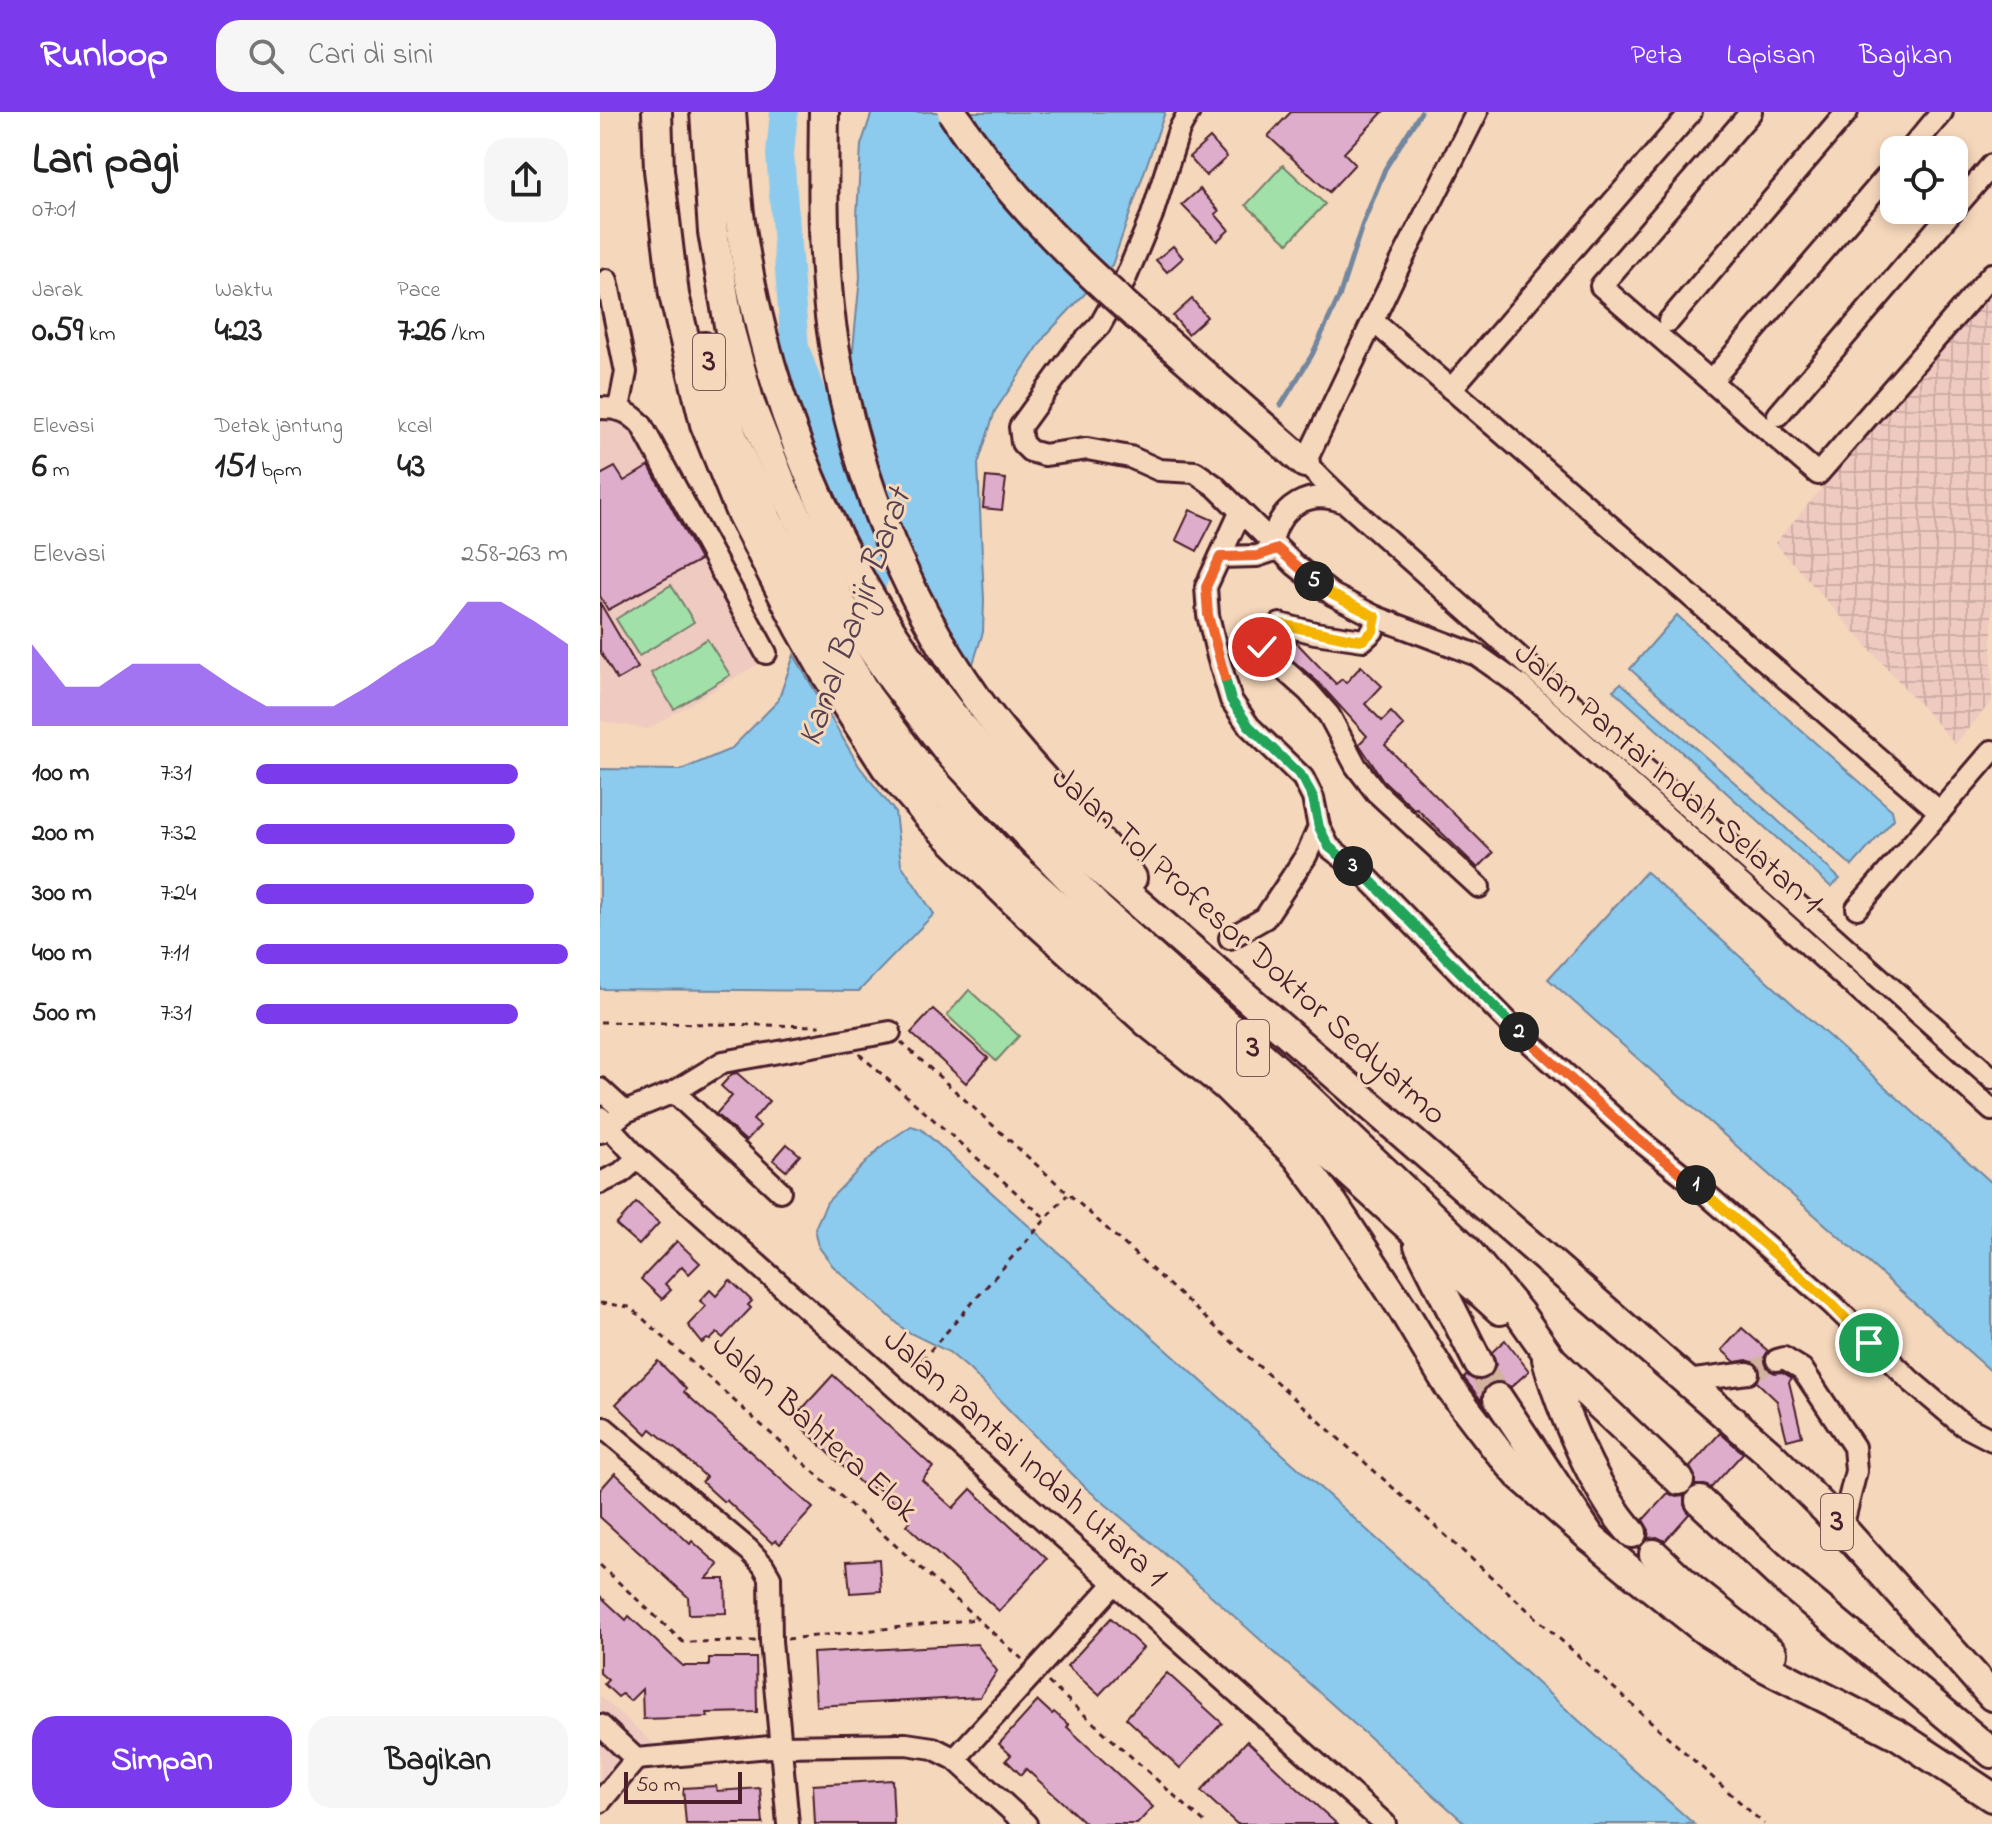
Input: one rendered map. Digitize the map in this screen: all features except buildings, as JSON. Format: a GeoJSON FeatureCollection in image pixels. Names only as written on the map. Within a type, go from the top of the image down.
{"type":"FeatureCollection","features":[{"type":"Feature","properties":{"kind":"highway"},"geometry":{"type":"LineString","coordinates":[[657,112],[659,170],[674,295],[705,424],[740,511],[800,628],[886,767],[930,818],[1015,902],[1146,1021],[1225,1085],[1297,1156],[1334,1205],[1450,1388],[1519,1475],[1705,1630],[1763,1666],[1898,1735],[1992,1797]]}},
{"type":"Feature","properties":{"kind":"highway","name":"Jalan Tol Profesor Doktor Sedyatmo"},"geometry":{"type":"LineString","coordinates":[[675,112],[675,140],[689,260],[702,342],[733,438],[767,519],[867,696],[917,763],[1001,854],[1544,1348]]}},
{"type":"Feature","properties":{"kind":"highway","name":"Jalan Tol Profesor Doktor Sedyatmo"},"geometry":{"type":"LineString","coordinates":[[705,112],[713,232],[728,317],[750,404],[764,444],[801,525],[842,605],[893,680],[952,756],[1099,909],[1294,1085],[1465,1248],[1501,1290],[1552,1360],[1679,1480]]}},
{"type":"Feature","properties":{"kind":"highway","name":"Jalan Tol Profesor Doktor Sedyatmo"},"geometry":{"type":"LineString","coordinates":[[731,112],[739,220],[747,264],[768,353],[790,423],[817,493],[859,576],[897,638],[946,707],[1135,881],[1161,922],[1768,1452],[1986,1686]]}},
{"type":"Feature","properties":{"kind":"highway"},"geometry":{"type":"LineString","coordinates":[[824,112],[823,184],[831,323],[848,416],[880,523],[941,646],[979,702],[1020,773]]}},
{"type":"Feature","properties":{"kind":"highway"},"geometry":{"type":"LineString","coordinates":[[952,112],[991,167],[1098,281],[1309,456]]}},
{"type":"Feature","properties":{"kind":"highway","name":"Jalan Tol Profesor Doktor Sedyatmo"},"geometry":{"type":"LineString","coordinates":[[1412,1230],[1479,1364]]}},
{"type":"Feature","properties":{"kind":"highway"},"geometry":{"type":"LineString","coordinates":[[1544,1348],[1552,1378],[1588,1463],[1619,1520],[1632,1533]]}},
{"type":"Feature","properties":{"kind":"highway"},"geometry":{"type":"LineString","coordinates":[[1498,1398],[1591,1538]]}},
{"type":"Feature","properties":{"kind":"highway","name":"3"},"geometry":{"type":"LineString","coordinates":[[1700,1501],[1784,1579],[1992,1753]]}},
{"type":"Feature","properties":{"kind":"highway"},"geometry":{"type":"LineString","coordinates":[[1654,1554],[1691,1589],[1829,1699]]}},
{"type":"Feature","properties":{"kind":"street","name":"Jalan Pantai Indah Selatan 1"},"geometry":{"type":"LineString","coordinates":[[1189,112],[1179,130],[1152,215],[1124,282],[1100,325],[1075,351],[1020,427],[1022,443],[1030,451],[1044,455],[1087,449],[1130,457],[1159,470],[1195,472],[1215,486],[1240,513],[1324,588],[1376,617],[1477,655],[1521,686],[1992,1110]]}},
{"type":"Feature","properties":{"kind":"street"},"geometry":{"type":"LineString","coordinates":[[1309,456],[1477,112]]}},
{"type":"Feature","properties":{"kind":"street"},"geometry":{"type":"LineString","coordinates":[[1451,389],[1691,112]]}},
{"type":"Feature","properties":{"kind":"street"},"geometry":{"type":"LineString","coordinates":[[1751,112],[1601,286],[1818,474],[1992,274]]}},
{"type":"Feature","properties":{"kind":"street"},"geometry":{"type":"LineString","coordinates":[[1669,321],[1847,112]]}},
{"type":"Feature","properties":{"kind":"street"},"geometry":{"type":"LineString","coordinates":[[1922,136],[1942,112]]}},
{"type":"Feature","properties":{"kind":"street"},"geometry":{"type":"LineString","coordinates":[[1968,193],[1992,165]]}},
{"type":"Feature","properties":{"kind":"street"},"geometry":{"type":"LineString","coordinates":[[1711,381],[1880,184]]}},
{"type":"Feature","properties":{"kind":"street"},"geometry":{"type":"LineString","coordinates":[[1778,415],[1942,224]]}},
{"type":"Feature","properties":{"kind":"street"},"geometry":{"type":"LineString","coordinates":[[607,280],[626,372],[610,408],[630,413],[641,424],[766,653]]}},
{"type":"Feature","properties":{"kind":"street"},"geometry":{"type":"LineString","coordinates":[[1373,321],[1940,812]]}},
{"type":"Feature","properties":{"kind":"street","name":"Jalan Pantai Indah Selatan 1"},"geometry":{"type":"LineString","coordinates":[[1309,456],[1345,502],[1992,1078]]}},
{"type":"Feature","properties":{"kind":"street"},"geometry":{"type":"LineString","coordinates":[[1220,557],[1257,556],[1275,545],[1280,519],[1298,502],[1322,496],[1345,502]]}},
{"type":"Feature","properties":{"kind":"street"},"geometry":{"type":"LineString","coordinates":[[1240,513],[1206,587],[1208,615],[1231,700],[1249,726],[1303,778],[1329,847],[1365,875],[1513,1027],[1633,1135],[1697,1186],[1832,1304],[1911,1381],[1963,1425],[1992,1440]]}},
{"type":"Feature","properties":{"kind":"street"},"geometry":{"type":"LineString","coordinates":[[1376,617],[1373,631],[1363,640],[1280,624],[1272,630],[1262,647],[1329,715],[1356,766],[1376,792],[1479,887]]}},
{"type":"Feature","properties":{"kind":"street"},"geometry":{"type":"LineString","coordinates":[[1857,908],[1992,751]]}},
{"type":"Feature","properties":{"kind":"street"},"geometry":{"type":"LineString","coordinates":[[1230,938],[1265,918],[1306,856],[1319,827]]}},
{"type":"Feature","properties":{"kind":"street"},"geometry":{"type":"LineString","coordinates":[[606,1130],[625,1112],[674,1092],[723,1062],[890,1032]]}},
{"type":"Feature","properties":{"kind":"street"},"geometry":{"type":"LineString","coordinates":[[600,1089],[625,1112]]}},
{"type":"Feature","properties":{"kind":"street"},"geometry":{"type":"LineString","coordinates":[[674,1092],[780,1191]]}},
{"type":"Feature","properties":{"kind":"street","name":"Jalan Pantai Indah Utara 1"},"geometry":{"type":"LineString","coordinates":[[606,1130],[1385,1824]]}},
{"type":"Feature","properties":{"kind":"street"},"geometry":{"type":"LineString","coordinates":[[600,1183],[621,1173],[638,1158]]}},
{"type":"Feature","properties":{"kind":"street"},"geometry":{"type":"LineString","coordinates":[[1777,1360],[1784,1358],[1802,1369],[1854,1447],[1856,1471],[1842,1528]]}},
{"type":"Feature","properties":{"kind":"street"},"geometry":{"type":"LineString","coordinates":[[1687,1381],[1748,1373]]}},
{"type":"Feature","properties":{"kind":"street"},"geometry":{"type":"LineString","coordinates":[[604,1428],[749,1550],[770,1577],[771,1641],[788,1824]]}},
{"type":"Feature","properties":{"kind":"street"},"geometry":{"type":"LineString","coordinates":[[955,1759],[1115,1583]]}},
{"type":"Feature","properties":{"kind":"street"},"geometry":{"type":"LineString","coordinates":[[600,1725],[636,1759]]}},
{"type":"Feature","properties":{"kind":"street"},"geometry":{"type":"LineString","coordinates":[[600,1802],[636,1759],[782,1746],[906,1744],[933,1748],[955,1759],[1026,1824]]}},
{"type":"Feature","properties":{"kind":"path"},"geometry":{"type":"LineString","coordinates":[[600,1022],[827,1026]]}},
{"type":"Feature","properties":{"kind":"path"},"geometry":{"type":"LineString","coordinates":[[890,1032],[1764,1824]]}},
{"type":"Feature","properties":{"kind":"path"},"geometry":{"type":"LineString","coordinates":[[845,1042],[1045,1218]]}},
{"type":"Feature","properties":{"kind":"path"},"geometry":{"type":"LineString","coordinates":[[914,1369],[1067,1195]]}},
{"type":"Feature","properties":{"kind":"path","name":"Jalan Bahtera Elok"},"geometry":{"type":"LineString","coordinates":[[600,1303],[630,1307],[1206,1824]]}},
{"type":"Feature","properties":{"kind":"shaded area"},"geometry":{"type":"Polygon","coordinates":[[[1992,289],[1992,701],[1955,744],[1775,543],[1992,289]]]}},
{"type":"Feature","properties":{"kind":"shaded area"},"geometry":{"type":"Polygon","coordinates":[[[604,416],[638,431],[763,661],[648,729],[600,721],[600,418],[604,416]]]}},
{"type":"Feature","properties":{"kind":"shaded area"},"geometry":{"type":"Polygon","coordinates":[[[600,1696],[654,1744],[600,1807],[600,1696]]]}},
{"type":"Feature","properties":{"kind":"green space"},"geometry":{"type":"Polygon","coordinates":[[[1283,165],[1325,204],[1288,243],[1246,205],[1283,165]]]}},
{"type":"Feature","properties":{"kind":"green space"},"geometry":{"type":"Polygon","coordinates":[[[671,585],[694,622],[639,656],[616,619],[671,585]]]}},
{"type":"Feature","properties":{"kind":"green space"},"geometry":{"type":"Polygon","coordinates":[[[707,639],[730,675],[674,709],[651,673],[707,639]]]}},
{"type":"Feature","properties":{"kind":"green space"},"geometry":{"type":"Polygon","coordinates":[[[969,990],[1019,1036],[996,1061],[947,1015],[969,990]]]}},
{"type":"Feature","properties":{"kind":"water"},"geometry":{"type":"Polygon","coordinates":[[[872,112],[1165,112],[1112,265],[1046,335],[995,411],[978,464],[983,632],[971,670],[884,516],[850,381],[860,277],[857,216],[861,145],[872,112]]]}},
{"type":"Feature","properties":{"kind":"water"},"geometry":{"type":"Polygon","coordinates":[[[1677,615],[1779,711],[1892,810],[1894,819],[1852,866],[1630,669],[1677,615]]]}},
{"type":"Feature","properties":{"kind":"water"},"geometry":{"type":"Polygon","coordinates":[[[794,655],[859,766],[895,812],[901,864],[934,914],[859,991],[600,989],[600,769],[681,770],[731,749],[778,701],[794,655]]]}},
{"type":"Feature","properties":{"kind":"water"},"geometry":{"type":"Polygon","coordinates":[[[1621,683],[1840,879],[1831,887],[1613,690],[1621,683]]]}},
{"type":"Feature","properties":{"kind":"water"},"geometry":{"type":"Polygon","coordinates":[[[1646,872],[1992,1183],[1992,1372],[1548,979],[1646,872]]]}},
{"type":"Feature","properties":{"kind":"water"},"geometry":{"type":"Polygon","coordinates":[[[911,1126],[921,1129],[1694,1824],[1466,1824],[1158,1548],[1086,1488],[969,1369],[949,1352],[906,1331],[833,1266],[819,1247],[815,1228],[827,1202],[883,1145],[911,1126]]]}},
{"type":"Feature","properties":{"kind":"waterway"},"geometry":{"type":"LineString","coordinates":[[784,112],[780,154],[795,348],[876,574]]}},
{"type":"Feature","properties":{"kind":"waterway"},"geometry":{"type":"LineString","coordinates":[[1281,405],[1312,355],[1339,297],[1385,169],[1421,112]]}},
{"type":"Feature","properties":{"kind":"waterway","name":"Kanal Banjir Barat"},"geometry":{"type":"LineString","coordinates":[[862,610],[896,522]]}},
{"type":"Feature","properties":{"kind":"tunnel"},"geometry":{"type":"LineString","coordinates":[[1748,1373],[1777,1360]]}},
{"type":"Feature","properties":{"kind":"tunnel"},"geometry":{"type":"LineString","coordinates":[[1479,1364],[1498,1398]]}},
{"type":"Feature","properties":{"kind":"route"},"geometry":{"type":"LineString","coordinates":[[1262,647],[1272,630],[1280,624],[1363,640],[1373,631],[1376,617],[1333,595],[1278,549],[1257,556],[1220,557],[1206,587],[1208,615],[1231,700],[1249,726],[1303,778],[1329,847],[1365,875],[1513,1027],[1633,1135],[1697,1186],[1832,1304],[1869,1343]]}}]}
